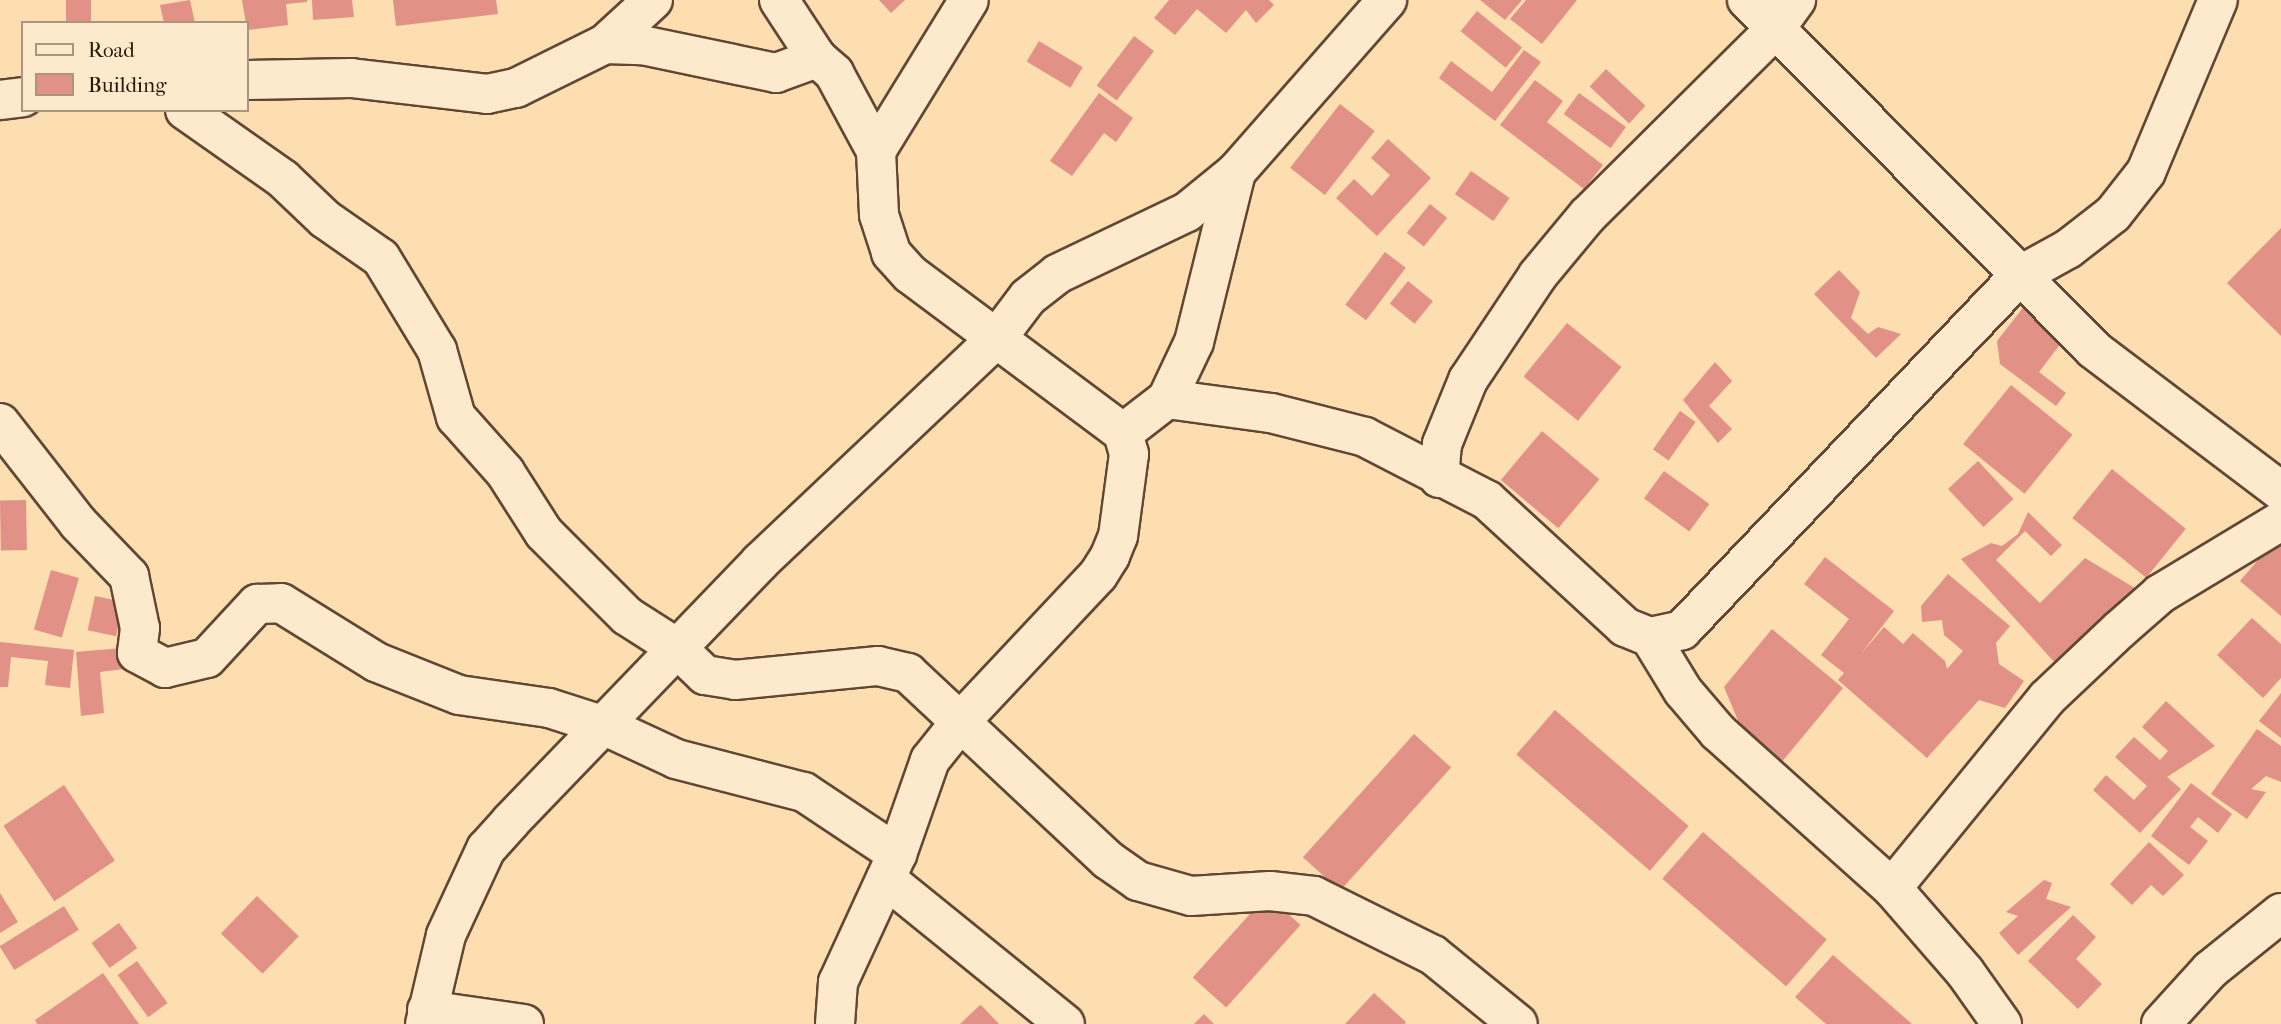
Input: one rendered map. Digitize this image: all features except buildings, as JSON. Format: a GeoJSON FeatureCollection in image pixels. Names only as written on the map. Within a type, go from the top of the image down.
{"type":"FeatureCollection","features":[{"type":"Feature","properties":{"kind":"street"},"geometry":{"type":"LineString","coordinates":[[248,80],[361,78],[487,94],[536,79],[604,44],[653,0]]}},
{"type":"Feature","properties":{"kind":"street"},"geometry":{"type":"LineString","coordinates":[[779,0],[817,58],[834,73],[876,151],[879,215],[891,253],[910,274],[1123,433],[1129,454],[1118,536],[1098,575],[962,720],[930,760],[891,866],[838,982],[835,1024]]}},
{"type":"Feature","properties":{"kind":"street"},"geometry":{"type":"LineString","coordinates":[[876,151],[970,0]]}},
{"type":"Feature","properties":{"kind":"street"},"geometry":{"type":"LineString","coordinates":[[524,1024],[426,1017],[446,936],[486,849],[760,562],[997,338],[1028,297],[1057,274],[1187,212],[1237,172],[1387,0]]}},
{"type":"Feature","properties":{"kind":"street"},"geometry":{"type":"LineString","coordinates":[[1747,0],[1786,15],[2019,276],[2093,349],[2281,491]]}},
{"type":"Feature","properties":{"kind":"street"},"geometry":{"type":"LineString","coordinates":[[1167,399],[1323,424],[1366,437],[1439,478],[1487,500],[1602,610],[1625,627],[1650,637],[1682,630],[1699,616],[1865,433],[2019,276],[2068,249],[2113,214],[2146,172],[2218,0]]}},
{"type":"Feature","properties":{"kind":"street"},"geometry":{"type":"LineString","coordinates":[[1439,478],[1442,444],[1468,380],[1538,275],[1587,216],[1786,15]]}},
{"type":"Feature","properties":{"kind":"street"},"geometry":{"type":"LineString","coordinates":[[604,44],[642,46],[776,73],[817,58]]}},
{"type":"Feature","properties":{"kind":"street"},"geometry":{"type":"LineString","coordinates":[[0,100],[21,97]]}},
{"type":"Feature","properties":{"kind":"street"},"geometry":{"type":"LineString","coordinates":[[187,112],[283,179],[325,219],[382,258],[437,350],[456,417],[505,472],[544,533],[602,593],[635,622],[677,648],[698,670],[715,679],[878,666],[897,669],[922,681],[1108,860],[1138,881],[1191,896],[1270,891],[1314,897],[1433,955],[1461,975],[1507,1020]]}},
{"type":"Feature","properties":{"kind":"street"},"geometry":{"type":"LineString","coordinates":[[1123,433],[1167,399],[1194,342],[1237,172]]}},
{"type":"Feature","properties":{"kind":"street"},"geometry":{"type":"LineString","coordinates":[[0,423],[78,523],[129,576],[140,628],[137,653],[165,668],[207,658],[257,604],[281,603],[376,662],[459,695],[537,705],[605,726],[676,759],[804,792],[891,866],[1065,1024]]}},
{"type":"Feature","properties":{"kind":"street"},"geometry":{"type":"LineString","coordinates":[[1892,888],[2047,698],[2110,638],[2160,594],[2281,521]]}},
{"type":"Feature","properties":{"kind":"street"},"geometry":{"type":"LineString","coordinates":[[1650,637],[1683,691],[1718,732],[1892,888],[1965,972],[2002,1024]]}},
{"type":"Feature","properties":{"kind":"street"},"geometry":{"type":"LineString","coordinates":[[2161,1024],[2210,970],[2281,913]]}}]}
